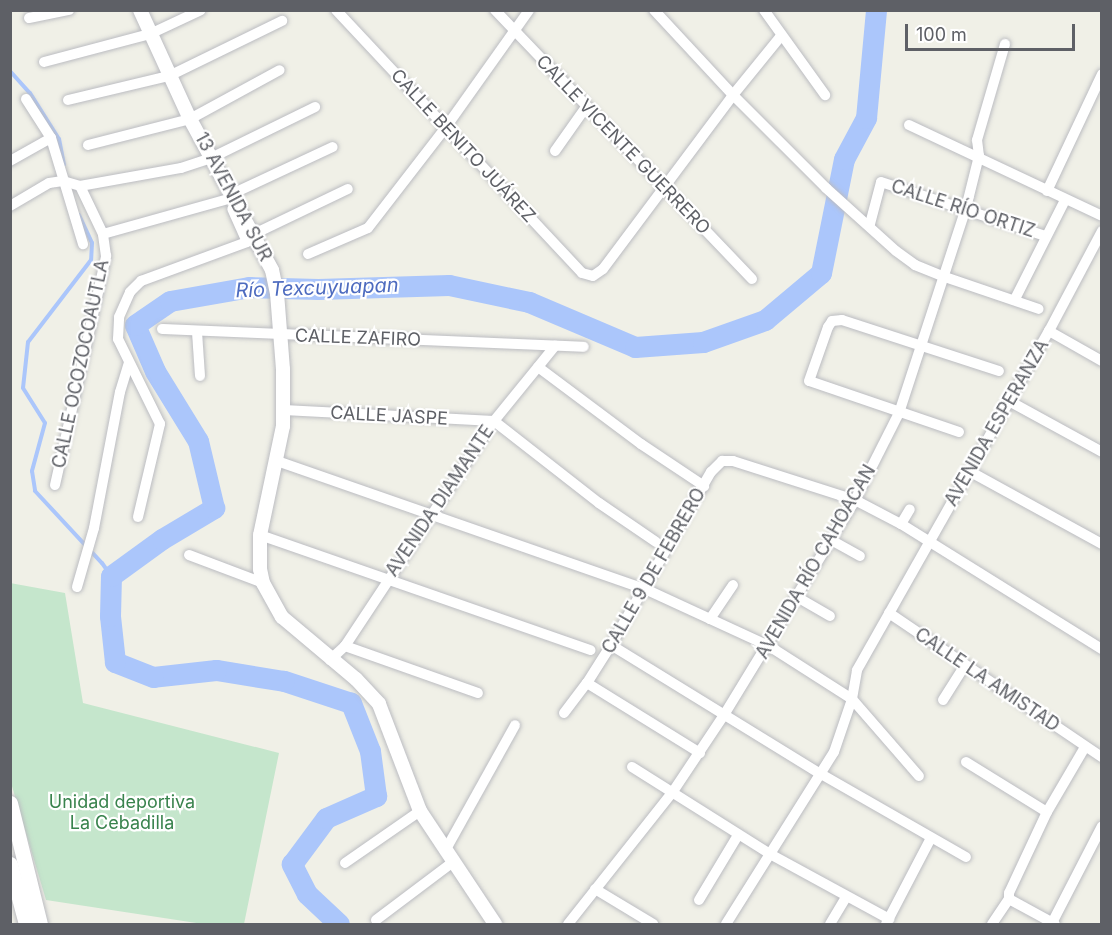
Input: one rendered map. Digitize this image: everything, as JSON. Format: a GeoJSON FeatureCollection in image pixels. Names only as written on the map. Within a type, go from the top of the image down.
{"type":"FeatureCollection","features":[{"type":"Feature","properties":{"kind":"main road"},"geometry":{"type":"LineString","coordinates":[[10,804],[40,924]]}},
{"type":"Feature","properties":{"kind":"main road"},"geometry":{"type":"LineString","coordinates":[[10,864],[26,924]]}},
{"type":"Feature","properties":{"kind":"street"},"geometry":{"type":"LineString","coordinates":[[29,18],[69,10]]}},
{"type":"Feature","properties":{"kind":"street","name":"13 AVENIDA SUR"},"geometry":{"type":"LineString","coordinates":[[140,10],[169,76],[250,238],[272,270],[278,294],[284,410],[278,461],[260,535],[260,569],[263,583],[282,617],[356,680],[379,704],[420,811],[490,923]]}},
{"type":"Feature","properties":{"kind":"street"},"geometry":{"type":"LineString","coordinates":[[44,62],[150,34],[201,10]]}},
{"type":"Feature","properties":{"kind":"street","name":"CALLE BENITO JUÁREZ"},"geometry":{"type":"LineString","coordinates":[[336,10],[582,273],[593,276],[603,269],[664,189]]}},
{"type":"Feature","properties":{"kind":"street","name":"CALLE VICENTE GUERRERO"},"geometry":{"type":"LineString","coordinates":[[495,10],[752,279]]}},
{"type":"Feature","properties":{"kind":"street"},"geometry":{"type":"LineString","coordinates":[[308,254],[368,228],[446,127],[529,10]]}},
{"type":"Feature","properties":{"kind":"street"},"geometry":{"type":"LineString","coordinates":[[654,10],[733,95],[826,188],[870,224],[896,251],[915,265],[942,276],[1040,309]]}},
{"type":"Feature","properties":{"kind":"street"},"geometry":{"type":"LineString","coordinates":[[764,10],[825,95]]}},
{"type":"Feature","properties":{"kind":"street"},"geometry":{"type":"LineString","coordinates":[[68,100],[169,76],[282,21]]}},
{"type":"Feature","properties":{"kind":"street"},"geometry":{"type":"LineString","coordinates":[[664,189],[733,95],[781,36]]}},
{"type":"Feature","properties":{"kind":"street","name":"AVENIDA RÍO CAHOACAN"},"geometry":{"type":"LineString","coordinates":[[568,924],[672,793],[700,753],[769,646],[855,500],[899,413],[966,208],[979,156],[977,140],[1005,44]]}},
{"type":"Feature","properties":{"kind":"street"},"geometry":{"type":"LineString","coordinates":[[88,145],[190,119],[280,70]]}},
{"type":"Feature","properties":{"kind":"street"},"geometry":{"type":"LineString","coordinates":[[1047,192],[1101,74]]}},
{"type":"Feature","properties":{"kind":"street"},"geometry":{"type":"LineString","coordinates":[[26,99],[51,138],[83,244]]}},
{"type":"Feature","properties":{"kind":"street"},"geometry":{"type":"LineString","coordinates":[[10,206],[50,183],[63,181],[80,186],[181,168],[211,158],[315,107]]}},
{"type":"Feature","properties":{"kind":"street"},"geometry":{"type":"LineString","coordinates":[[555,151],[586,107]]}},
{"type":"Feature","properties":{"kind":"street"},"geometry":{"type":"LineString","coordinates":[[909,125],[979,156],[1047,192],[1101,213]]}},
{"type":"Feature","properties":{"kind":"street"},"geometry":{"type":"LineString","coordinates":[[10,161],[51,138]]}},
{"type":"Feature","properties":{"kind":"street","name":"CALLE OCOZOCOAUTLA"},"geometry":{"type":"LineString","coordinates":[[55,485],[106,256],[103,234],[230,196],[333,147]]}},
{"type":"Feature","properties":{"kind":"street","name":"CALLE RÍO ORTIZ"},"geometry":{"type":"LineString","coordinates":[[870,224],[881,182],[966,208],[1045,236]]}},
{"type":"Feature","properties":{"kind":"street"},"geometry":{"type":"LineString","coordinates":[[80,186],[103,234]]}},
{"type":"Feature","properties":{"kind":"street"},"geometry":{"type":"LineString","coordinates":[[138,517],[160,424],[118,339],[119,317],[130,292],[141,281],[250,238],[348,189]]}},
{"type":"Feature","properties":{"kind":"street"},"geometry":{"type":"LineString","coordinates":[[1015,299],[1065,200]]}},
{"type":"Feature","properties":{"kind":"street","name":"AVENIDA ESPERANZA"},"geometry":{"type":"LineString","coordinates":[[726,924],[834,752],[852,699],[856,670],[1049,331],[1101,231]]}},
{"type":"Feature","properties":{"kind":"street"},"geometry":{"type":"LineString","coordinates":[[959,432],[809,381],[832,321],[842,320],[999,371]]}},
{"type":"Feature","properties":{"kind":"street","name":"CALLE ZAFIRO"},"geometry":{"type":"LineString","coordinates":[[162,329],[584,346]]}},
{"type":"Feature","properties":{"kind":"street"},"geometry":{"type":"LineString","coordinates":[[1049,331],[1101,361]]}},
{"type":"Feature","properties":{"kind":"street"},"geometry":{"type":"LineString","coordinates":[[197,332],[200,376]]}},
{"type":"Feature","properties":{"kind":"street","name":"AVENIDA DIAMANTE"},"geometry":{"type":"LineString","coordinates":[[330,660],[345,646],[494,421],[555,346]]}},
{"type":"Feature","properties":{"kind":"street"},"geometry":{"type":"LineString","coordinates":[[77,587],[94,528],[120,392],[129,363]]}},
{"type":"Feature","properties":{"kind":"street"},"geometry":{"type":"LineString","coordinates":[[538,367],[641,444],[704,486]]}},
{"type":"Feature","properties":{"kind":"street"},"geometry":{"type":"LineString","coordinates":[[1009,401],[1101,452]]}},
{"type":"Feature","properties":{"kind":"street","name":"CALLE JASPE"},"geometry":{"type":"LineString","coordinates":[[284,410],[494,421]]}},
{"type":"Feature","properties":{"kind":"street"},"geometry":{"type":"LineString","coordinates":[[494,421],[599,503],[656,542]]}},
{"type":"Feature","properties":{"kind":"street"},"geometry":{"type":"LineString","coordinates":[[278,461],[645,589],[769,646],[852,699],[919,776]]}},
{"type":"Feature","properties":{"kind":"street","name":"CALLE 9 DE FEBRERO"},"geometry":{"type":"LineString","coordinates":[[564,713],[587,683],[611,645],[711,472],[722,461],[733,461],[855,500]]}},
{"type":"Feature","properties":{"kind":"street"},"geometry":{"type":"LineString","coordinates":[[969,471],[1101,544]]}},
{"type":"Feature","properties":{"kind":"street"},"geometry":{"type":"LineString","coordinates":[[855,500],[901,524],[1101,649]]}},
{"type":"Feature","properties":{"kind":"street"},"geometry":{"type":"LineString","coordinates":[[901,524],[910,509]]}},
{"type":"Feature","properties":{"kind":"street"},"geometry":{"type":"LineString","coordinates":[[260,535],[591,650]]}},
{"type":"Feature","properties":{"kind":"street"},"geometry":{"type":"LineString","coordinates":[[831,540],[860,556]]}},
{"type":"Feature","properties":{"kind":"street"},"geometry":{"type":"LineString","coordinates":[[189,555],[263,583]]}},
{"type":"Feature","properties":{"kind":"street"},"geometry":{"type":"LineString","coordinates":[[710,619],[733,585]]}},
{"type":"Feature","properties":{"kind":"street"},"geometry":{"type":"LineString","coordinates":[[797,597],[830,616]]}},
{"type":"Feature","properties":{"kind":"street","name":"CALLE LA AMISTAD"},"geometry":{"type":"LineString","coordinates":[[889,613],[1101,757]]}},
{"type":"Feature","properties":{"kind":"street"},"geometry":{"type":"LineString","coordinates":[[611,645],[821,774],[966,857]]}},
{"type":"Feature","properties":{"kind":"street"},"geometry":{"type":"LineString","coordinates":[[345,646],[478,693]]}},
{"type":"Feature","properties":{"kind":"street"},"geometry":{"type":"LineString","coordinates":[[943,700],[965,664]]}},
{"type":"Feature","properties":{"kind":"street"},"geometry":{"type":"LineString","coordinates":[[587,683],[700,753]]}},
{"type":"Feature","properties":{"kind":"street"},"geometry":{"type":"LineString","coordinates":[[376,920],[449,856],[515,725]]}},
{"type":"Feature","properties":{"kind":"street"},"geometry":{"type":"LineString","coordinates":[[992,924],[1009,899],[1009,893],[1047,812],[1085,747]]}},
{"type":"Feature","properties":{"kind":"street"},"geometry":{"type":"LineString","coordinates":[[966,762],[1047,812]]}},
{"type":"Feature","properties":{"kind":"street"},"geometry":{"type":"LineString","coordinates":[[632,767],[770,854],[887,922],[931,838]]}},
{"type":"Feature","properties":{"kind":"street"},"geometry":{"type":"LineString","coordinates":[[345,863],[420,811]]}},
{"type":"Feature","properties":{"kind":"street"},"geometry":{"type":"LineString","coordinates":[[1009,899],[1053,924],[1101,826]]}},
{"type":"Feature","properties":{"kind":"street"},"geometry":{"type":"LineString","coordinates":[[699,900],[738,834]]}},
{"type":"Feature","properties":{"kind":"street"},"geometry":{"type":"LineString","coordinates":[[595,889],[653,924]]}},
{"type":"Feature","properties":{"kind":"street"},"geometry":{"type":"LineString","coordinates":[[830,924],[846,897]]}},
{"type":"Feature","properties":{"kind":"green space","name":"Unidad deportiva La Cebadilla"},"geometry":{"type":"Polygon","coordinates":[[[10,583],[65,593],[83,703],[279,753],[244,924],[203,924],[46,900],[11,783],[10,583]]]}},
{"type":"Feature","properties":{"kind":"waterway","name":"Río Texcuyuapan"},"geometry":{"type":"LineString","coordinates":[[339,924],[307,894],[292,864],[326,818],[376,796],[370,751],[351,703],[284,681],[216,670],[153,677],[115,662],[110,616],[111,576],[162,539],[214,508],[198,441],[155,371],[135,325],[170,301],[249,287],[318,289],[449,285],[529,302],[635,347],[703,342],[765,320],[821,273],[844,159],[866,118],[876,10]]}},
{"type":"Feature","properties":{"kind":"waterway"},"geometry":{"type":"LineString","coordinates":[[10,71],[30,93],[59,139],[64,165]]}},
{"type":"Feature","properties":{"kind":"waterway"},"geometry":{"type":"LineString","coordinates":[[79,215],[92,243],[91,260],[28,342],[23,388],[45,423],[32,471],[35,491],[102,563],[111,576]]}}]}
